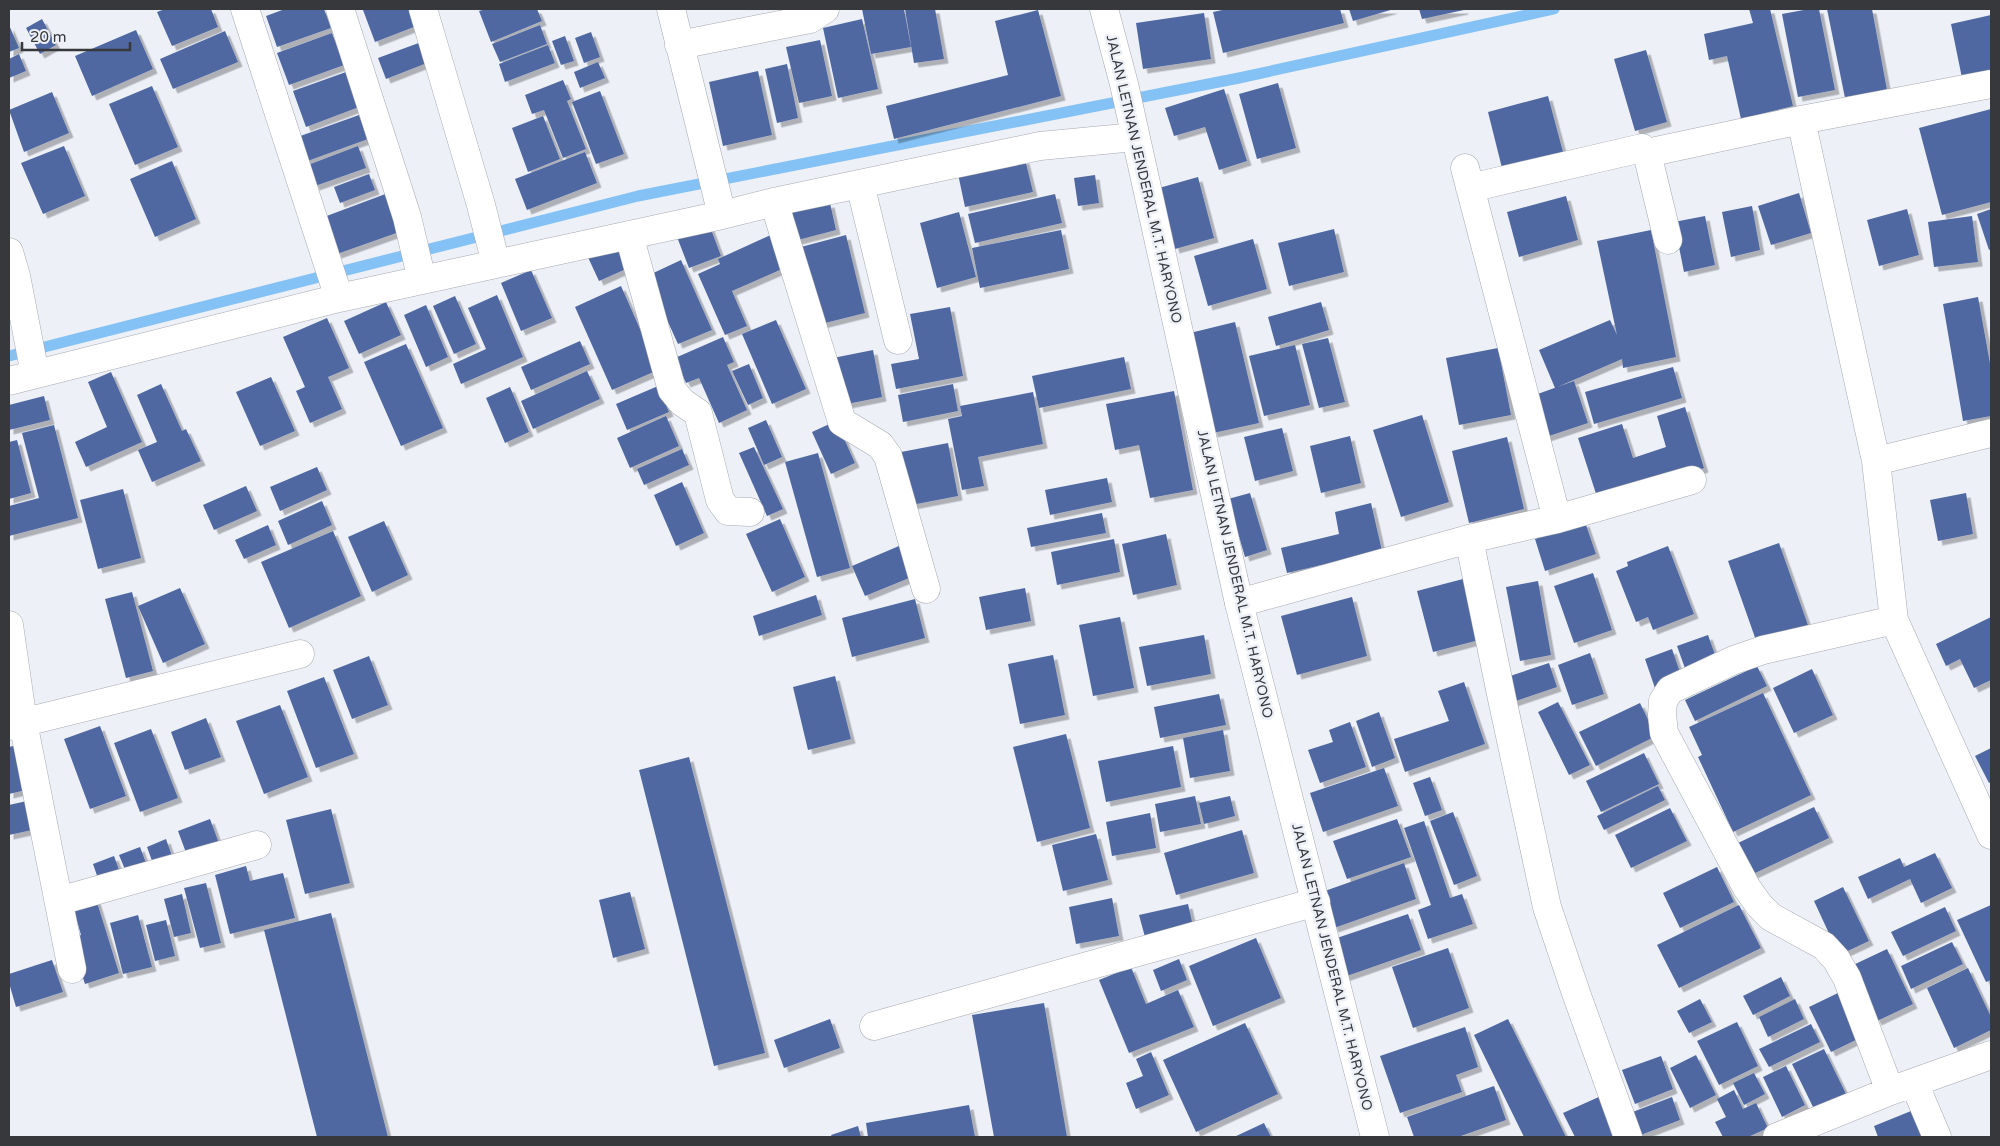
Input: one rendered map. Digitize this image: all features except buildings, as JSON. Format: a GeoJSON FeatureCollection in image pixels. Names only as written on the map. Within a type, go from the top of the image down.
{"type":"FeatureCollection","features":[{"type":"Feature","properties":{"kind":"street"},"geometry":{"type":"LineString","coordinates":[[245,9],[332,276]]}},
{"type":"Feature","properties":{"kind":"street"},"geometry":{"type":"LineString","coordinates":[[340,9],[406,218],[420,269]]}},
{"type":"Feature","properties":{"kind":"street"},"geometry":{"type":"LineString","coordinates":[[423,9],[494,254]]}},
{"type":"Feature","properties":{"kind":"street"},"geometry":{"type":"LineString","coordinates":[[671,9],[719,206]]}},
{"type":"Feature","properties":{"kind":"street"},"geometry":{"type":"LineString","coordinates":[[679,45],[810,19],[825,9]]}},
{"type":"Feature","properties":{"kind":"street","name":"JALAN LETNAN JENDERAL M.T. HARYONO"},"geometry":{"type":"LineString","coordinates":[[1104,9],[1124,84],[1239,603],[1375,1137]]}},
{"type":"Feature","properties":{"kind":"street"},"geometry":{"type":"LineString","coordinates":[[1647,153],[1801,120],[1991,84]]}},
{"type":"Feature","properties":{"kind":"street"},"geometry":{"type":"LineString","coordinates":[[1801,120],[1876,461],[1894,620],[1991,835]]}},
{"type":"Feature","properties":{"kind":"street"},"geometry":{"type":"LineString","coordinates":[[9,380],[35,374],[332,276],[420,269],[494,254],[628,235],[719,206],[774,202],[1040,146],[1134,130]]}},
{"type":"Feature","properties":{"kind":"street"},"geometry":{"type":"LineString","coordinates":[[1557,519],[1467,178],[1642,148],[1647,153],[1668,240]]}},
{"type":"Feature","properties":{"kind":"street"},"geometry":{"type":"LineString","coordinates":[[860,184],[898,340]]}},
{"type":"Feature","properties":{"kind":"street"},"geometry":{"type":"LineString","coordinates":[[774,202],[842,422],[880,444],[888,456],[926,589]]}},
{"type":"Feature","properties":{"kind":"street"},"geometry":{"type":"LineString","coordinates":[[628,235],[672,390],[682,402],[698,414],[720,500],[728,511],[750,512]]}},
{"type":"Feature","properties":{"kind":"street"},"geometry":{"type":"LineString","coordinates":[[9,252],[16,276],[35,374]]}},
{"type":"Feature","properties":{"kind":"street"},"geometry":{"type":"LineString","coordinates":[[1876,461],[1991,433]]}},
{"type":"Feature","properties":{"kind":"street"},"geometry":{"type":"LineString","coordinates":[[1239,603],[1470,539],[1557,519],[1692,480]]}},
{"type":"Feature","properties":{"kind":"street"},"geometry":{"type":"LineString","coordinates":[[1470,539],[1547,907],[1628,1137]]}},
{"type":"Feature","properties":{"kind":"street"},"geometry":{"type":"LineString","coordinates":[[1894,620],[1763,650],[1734,660],[1670,690],[1663,701],[1662,715],[1664,733],[1758,905],[1771,917],[1824,946],[1836,959],[1902,1087],[1937,1137]]}},
{"type":"Feature","properties":{"kind":"street"},"geometry":{"type":"LineString","coordinates":[[9,625],[16,724],[59,902],[72,970]]}},
{"type":"Feature","properties":{"kind":"street"},"geometry":{"type":"LineString","coordinates":[[16,724],[300,654]]}},
{"type":"Feature","properties":{"kind":"street"},"geometry":{"type":"LineString","coordinates":[[59,902],[257,845]]}},
{"type":"Feature","properties":{"kind":"street"},"geometry":{"type":"LineString","coordinates":[[874,1026],[1316,902]]}},
{"type":"Feature","properties":{"kind":"street"},"geometry":{"type":"LineString","coordinates":[[1777,1137],[1902,1087],[1991,1055]]}},
{"type":"Feature","properties":{"kind":"waterway"},"geometry":{"type":"LineString","coordinates":[[9,356],[638,196],[1239,78],[1554,9]]}}]}
